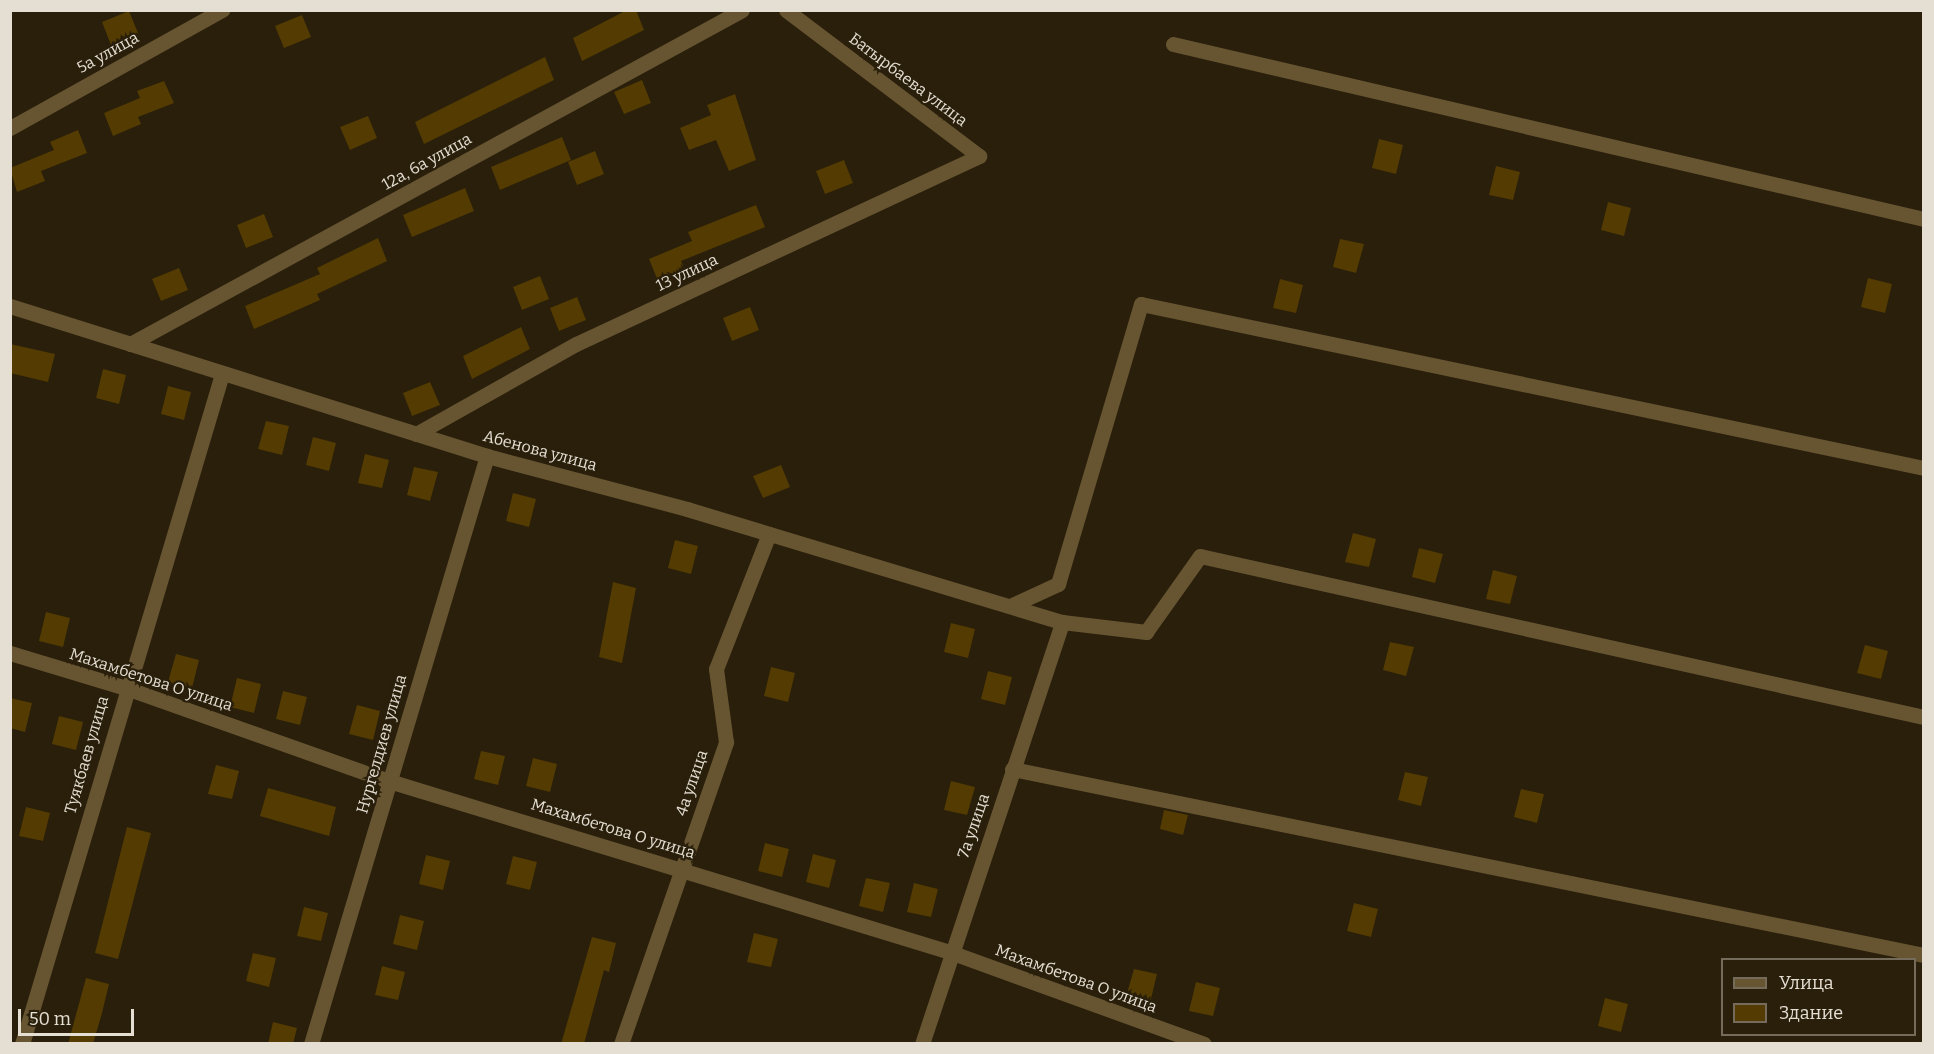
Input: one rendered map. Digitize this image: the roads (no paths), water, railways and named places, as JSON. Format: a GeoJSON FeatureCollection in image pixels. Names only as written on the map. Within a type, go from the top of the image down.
{"type":"FeatureCollection","features":[{"type":"Feature","properties":{"kind":"street","name":"5а улица"},"geometry":{"type":"LineString","coordinates":[[10,128],[222,10]]}},
{"type":"Feature","properties":{"kind":"street","name":"12а, 6а улица"},"geometry":{"type":"LineString","coordinates":[[130,344],[742,10]]}},
{"type":"Feature","properties":{"kind":"street","name":"Батырбаева улица"},"geometry":{"type":"LineString","coordinates":[[786,10],[979,156]]}},
{"type":"Feature","properties":{"kind":"street"},"geometry":{"type":"LineString","coordinates":[[1173,44],[1923,219]]}},
{"type":"Feature","properties":{"kind":"street","name":"13 улица"},"geometry":{"type":"LineString","coordinates":[[416,434],[576,344],[979,156]]}},
{"type":"Feature","properties":{"kind":"street"},"geometry":{"type":"LineString","coordinates":[[1010,606],[1058,584],[1141,304],[1923,468]]}},
{"type":"Feature","properties":{"kind":"street","name":"Абенова улица"},"geometry":{"type":"LineString","coordinates":[[10,306],[487,456],[770,534],[1062,622],[1146,632],[1200,556],[1923,717]]}},
{"type":"Feature","properties":{"kind":"street","name":"Туякбаев улица"},"geometry":{"type":"LineString","coordinates":[[22,1044],[126,688],[222,374]]}},
{"type":"Feature","properties":{"kind":"street","name":"Нургелдиев улица"},"geometry":{"type":"LineString","coordinates":[[311,1044],[487,456]]}},
{"type":"Feature","properties":{"kind":"street","name":"4а улица"},"geometry":{"type":"LineString","coordinates":[[621,1044],[726,742],[716,669],[770,534]]}},
{"type":"Feature","properties":{"kind":"street","name":"7а улица"},"geometry":{"type":"LineString","coordinates":[[922,1044],[950,952],[1062,622]]}},
{"type":"Feature","properties":{"kind":"street","name":"Махамбетова О улица"},"geometry":{"type":"LineString","coordinates":[[10,653],[126,688],[389,782],[681,868],[950,952],[1204,1044]]}},
{"type":"Feature","properties":{"kind":"street"},"geometry":{"type":"LineString","coordinates":[[1012,769],[1923,955]]}}]}
